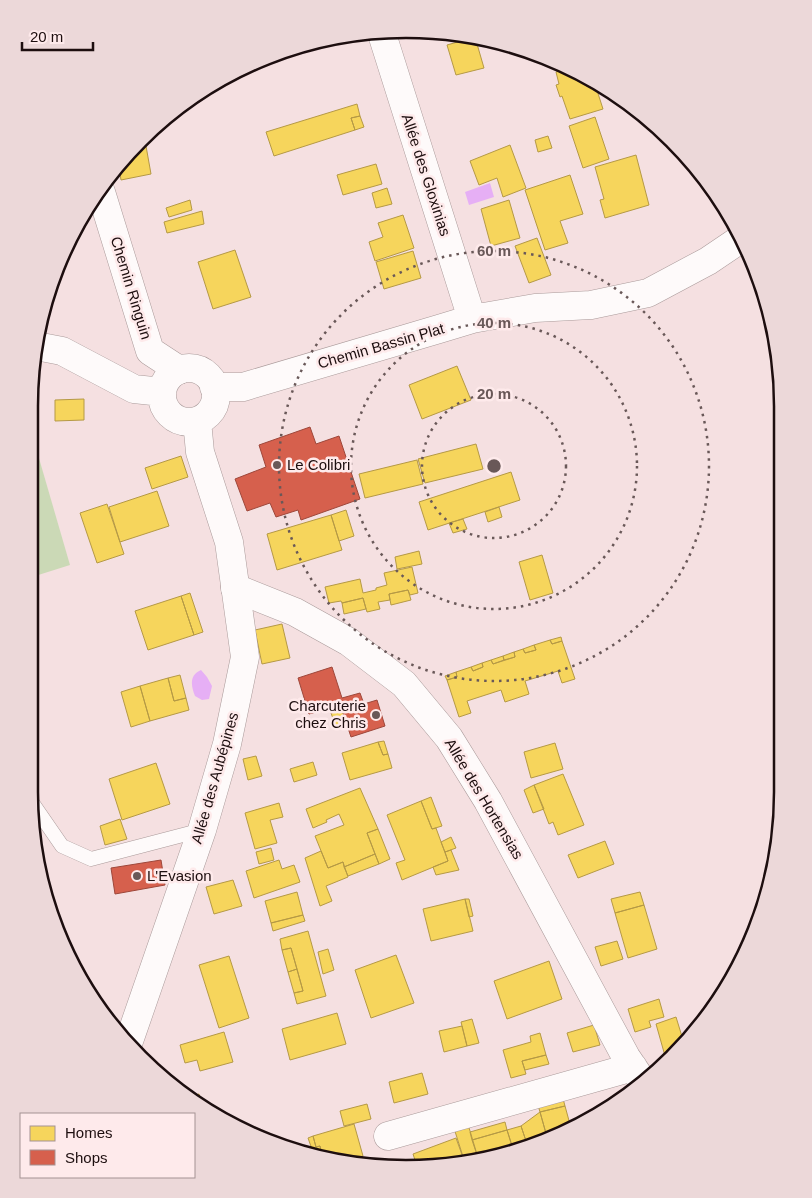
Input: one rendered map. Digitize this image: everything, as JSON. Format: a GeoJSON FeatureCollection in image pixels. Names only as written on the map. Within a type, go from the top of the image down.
{"type":"FeatureCollection","features":[{"type":"Feature","properties":{"kind":"street","name":"Allée des Gloxinias"},"geometry":{"type":"LineString","coordinates":[[383,38],[472,319]]}},
{"type":"Feature","properties":{"kind":"street","name":"Chemin Ringuin"},"geometry":{"type":"LineString","coordinates":[[103,196],[150,351],[179,370]]}},
{"type":"Feature","properties":{"kind":"street","name":"Chemin Bassin Plat"},"geometry":{"type":"LineString","coordinates":[[214,387],[243,387],[472,319],[535,308],[590,306],[648,293],[708,261],[736,242]]}},
{"type":"Feature","properties":{"kind":"street"},"geometry":{"type":"LineString","coordinates":[[43,347],[62,351],[134,389],[162,392]]}},
{"type":"Feature","properties":{"kind":"street"},"geometry":{"type":"LineString","coordinates":[[196,369],[210,379],[214,387],[214,403],[210,411],[197,421],[188,422],[172,416],[166,409],[163,401],[162,392],[168,379],[179,370],[196,369]]}},
{"type":"Feature","properties":{"kind":"street","name":"Allée des Aubépines"},"geometry":{"type":"LineString","coordinates":[[130,1037],[202,830],[227,744],[245,657],[228,542],[200,452],[197,421]]}},
{"type":"Feature","properties":{"kind":"street","name":"Allée des Hortensias"},"geometry":{"type":"LineString","coordinates":[[235,588],[295,612],[349,642],[404,684],[449,738],[488,801],[638,1074],[388,1136]]}},
{"type":"Feature","properties":{"kind":"lane"},"geometry":{"type":"LineString","coordinates":[[38,811],[62,846],[91,859],[202,830]]}},
{"type":"Feature","properties":{"kind":"green space"},"geometry":{"type":"Polygon","coordinates":[[[38,455],[70,565],[38,575],[38,455]]]}},
{"type":"Feature","properties":{"kind":"shaded area"},"geometry":{"type":"Polygon","coordinates":[[[490,183],[494,197],[469,205],[465,192],[490,183]]]}},
{"type":"Feature","properties":{"kind":"shaded area"},"geometry":{"type":"Polygon","coordinates":[[[201,670],[212,686],[209,699],[202,700],[195,696],[192,681],[194,675],[201,670]]]}},
{"type":"Feature","properties":{"kind":"building: Homes"},"geometry":{"type":"Polygon","coordinates":[[[458,42],[477,45],[484,68],[456,75],[447,45],[458,42]]]}},
{"type":"Feature","properties":{"kind":"building: Homes"},"geometry":{"type":"Polygon","coordinates":[[[556,72],[569,76],[597,92],[603,109],[570,119],[556,85],[559,84],[556,72]]]}},
{"type":"Feature","properties":{"kind":"building: Homes"},"geometry":{"type":"Polygon","coordinates":[[[357,104],[360,116],[351,118],[355,130],[274,156],[266,132],[357,104]]]}},
{"type":"Feature","properties":{"kind":"building: Homes"},"geometry":{"type":"Polygon","coordinates":[[[360,116],[364,127],[355,130],[351,118],[360,116]]]}},
{"type":"Feature","properties":{"kind":"building: Homes"},"geometry":{"type":"Polygon","coordinates":[[[595,117],[609,159],[583,168],[569,126],[595,117]]]}},
{"type":"Feature","properties":{"kind":"building: Homes"},"geometry":{"type":"Polygon","coordinates":[[[548,136],[552,148],[538,152],[535,140],[548,136]]]}},
{"type":"Feature","properties":{"kind":"building: Homes"},"geometry":{"type":"Polygon","coordinates":[[[510,145],[526,188],[503,197],[497,178],[479,185],[470,161],[510,145]]]}},
{"type":"Feature","properties":{"kind":"building: Homes"},"geometry":{"type":"Polygon","coordinates":[[[146,146],[151,174],[121,180],[120,174],[146,146]]]}},
{"type":"Feature","properties":{"kind":"building: Homes"},"geometry":{"type":"Polygon","coordinates":[[[636,155],[649,205],[605,218],[600,200],[604,199],[595,167],[636,155]]]}},
{"type":"Feature","properties":{"kind":"building: Homes"},"geometry":{"type":"Polygon","coordinates":[[[376,164],[382,184],[343,195],[337,175],[376,164]]]}},
{"type":"Feature","properties":{"kind":"building: Homes"},"geometry":{"type":"Polygon","coordinates":[[[570,175],[583,214],[560,221],[568,243],[545,250],[525,190],[570,175]]]}},
{"type":"Feature","properties":{"kind":"building: Homes"},"geometry":{"type":"Polygon","coordinates":[[[387,188],[392,204],[376,208],[372,193],[387,188]]]}},
{"type":"Feature","properties":{"kind":"building: Homes"},"geometry":{"type":"Polygon","coordinates":[[[190,200],[192,210],[169,217],[166,208],[190,200]]]}},
{"type":"Feature","properties":{"kind":"building: Homes"},"geometry":{"type":"Polygon","coordinates":[[[509,200],[520,238],[491,246],[481,209],[509,200]]]}},
{"type":"Feature","properties":{"kind":"building: Homes"},"geometry":{"type":"Polygon","coordinates":[[[202,211],[204,224],[167,233],[164,222],[202,211]]]}},
{"type":"Feature","properties":{"kind":"building: Homes"},"geometry":{"type":"Polygon","coordinates":[[[403,215],[414,248],[375,261],[369,242],[383,237],[378,223],[403,215]]]}},
{"type":"Feature","properties":{"kind":"building: Homes"},"geometry":{"type":"Polygon","coordinates":[[[537,238],[551,275],[529,283],[515,246],[537,238]]]}},
{"type":"Feature","properties":{"kind":"building: Homes"},"geometry":{"type":"Polygon","coordinates":[[[235,250],[251,297],[213,309],[198,262],[235,250]]]}},
{"type":"Feature","properties":{"kind":"building: Homes"},"geometry":{"type":"Polygon","coordinates":[[[413,251],[421,278],[384,289],[376,262],[413,251]]]}},
{"type":"Feature","properties":{"kind":"building: Homes"},"geometry":{"type":"Polygon","coordinates":[[[457,366],[471,400],[422,419],[409,385],[457,366]]]}},
{"type":"Feature","properties":{"kind":"building: Homes"},"geometry":{"type":"Polygon","coordinates":[[[84,399],[84,420],[55,421],[55,400],[84,399]]]}},
{"type":"Feature","properties":{"kind":"building: Homes"},"geometry":{"type":"Polygon","coordinates":[[[476,444],[483,469],[425,483],[418,459],[476,444]]]}},
{"type":"Feature","properties":{"kind":"building: Homes"},"geometry":{"type":"Polygon","coordinates":[[[181,456],[188,477],[152,489],[145,468],[181,456]]]}},
{"type":"Feature","properties":{"kind":"building: Homes"},"geometry":{"type":"Polygon","coordinates":[[[417,460],[423,484],[365,498],[359,474],[417,460]]]}},
{"type":"Feature","properties":{"kind":"building: Homes"},"geometry":{"type":"Polygon","coordinates":[[[511,472],[520,500],[428,530],[419,502],[511,472]]]}},
{"type":"Feature","properties":{"kind":"building: Homes"},"geometry":{"type":"Polygon","coordinates":[[[157,491],[169,526],[120,542],[109,507],[157,491]]]}},
{"type":"Feature","properties":{"kind":"building: Homes"},"geometry":{"type":"Polygon","coordinates":[[[107,504],[124,554],[97,563],[80,513],[107,504]]]}},
{"type":"Feature","properties":{"kind":"building: Homes"},"geometry":{"type":"Polygon","coordinates":[[[499,507],[502,517],[488,522],[485,512],[499,507]]]}},
{"type":"Feature","properties":{"kind":"building: Homes"},"geometry":{"type":"Polygon","coordinates":[[[346,510],[354,536],[339,541],[331,515],[346,510]]]}},
{"type":"Feature","properties":{"kind":"building: Homes"},"geometry":{"type":"Polygon","coordinates":[[[331,515],[342,550],[277,570],[267,534],[331,515]]]}},
{"type":"Feature","properties":{"kind":"building: Homes"},"geometry":{"type":"Polygon","coordinates":[[[463,519],[467,529],[453,533],[449,523],[463,519]]]}},
{"type":"Feature","properties":{"kind":"building: Homes"},"geometry":{"type":"Polygon","coordinates":[[[419,551],[422,564],[397,569],[395,557],[419,551]]]}},
{"type":"Feature","properties":{"kind":"building: Homes"},"geometry":{"type":"Polygon","coordinates":[[[542,555],[553,593],[530,600],[519,562],[542,555]]]}},
{"type":"Feature","properties":{"kind":"building: Homes"},"geometry":{"type":"Polygon","coordinates":[[[412,567],[418,593],[410,595],[408,590],[389,594],[390,600],[378,602],[380,609],[367,612],[363,598],[342,603],[341,601],[329,603],[325,587],[360,579],[363,593],[387,585],[384,573],[412,567]]]}},
{"type":"Feature","properties":{"kind":"building: Homes"},"geometry":{"type":"Polygon","coordinates":[[[408,590],[411,600],[391,605],[389,594],[408,590]]]}},
{"type":"Feature","properties":{"kind":"building: Homes"},"geometry":{"type":"Polygon","coordinates":[[[190,593],[203,632],[194,635],[181,596],[190,593]]]}},
{"type":"Feature","properties":{"kind":"building: Homes"},"geometry":{"type":"Polygon","coordinates":[[[181,596],[194,635],[148,650],[135,611],[181,596]]]}},
{"type":"Feature","properties":{"kind":"building: Homes"},"geometry":{"type":"Polygon","coordinates":[[[363,598],[366,609],[344,614],[342,603],[363,598]]]}},
{"type":"Feature","properties":{"kind":"building: Homes"},"geometry":{"type":"Polygon","coordinates":[[[282,624],[290,658],[262,664],[255,630],[282,624]]]}},
{"type":"Feature","properties":{"kind":"building: Homes"},"geometry":{"type":"Polygon","coordinates":[[[561,637],[562,641],[552,644],[550,640],[561,637]]]}},
{"type":"Feature","properties":{"kind":"building: Homes"},"geometry":{"type":"Polygon","coordinates":[[[550,640],[552,644],[562,641],[575,679],[562,683],[558,671],[525,681],[529,694],[505,702],[501,690],[467,701],[471,713],[459,717],[447,680],[457,677],[456,672],[471,667],[473,671],[483,667],[482,663],[491,660],[493,664],[515,657],[514,652],[523,649],[525,653],[536,650],[534,645],[550,640]]]}},
{"type":"Feature","properties":{"kind":"building: Homes"},"geometry":{"type":"Polygon","coordinates":[[[534,645],[536,650],[525,653],[523,649],[534,645]]]}},
{"type":"Feature","properties":{"kind":"building: Homes"},"geometry":{"type":"Polygon","coordinates":[[[514,652],[515,657],[504,660],[503,656],[514,652]]]}},
{"type":"Feature","properties":{"kind":"building: Homes"},"geometry":{"type":"Polygon","coordinates":[[[503,656],[504,660],[493,664],[491,660],[503,656]]]}},
{"type":"Feature","properties":{"kind":"building: Homes"},"geometry":{"type":"Polygon","coordinates":[[[482,663],[483,667],[473,671],[471,667],[482,663]]]}},
{"type":"Feature","properties":{"kind":"building: Homes"},"geometry":{"type":"Polygon","coordinates":[[[456,672],[457,677],[447,680],[445,676],[456,672]]]}},
{"type":"Feature","properties":{"kind":"building: Homes"},"geometry":{"type":"Polygon","coordinates":[[[180,675],[186,698],[174,701],[168,678],[180,675]]]}},
{"type":"Feature","properties":{"kind":"building: Homes"},"geometry":{"type":"Polygon","coordinates":[[[168,678],[174,701],[186,698],[189,710],[150,721],[140,686],[168,678]]]}},
{"type":"Feature","properties":{"kind":"building: Homes"},"geometry":{"type":"Polygon","coordinates":[[[140,686],[150,721],[131,727],[121,692],[140,686]]]}},
{"type":"Feature","properties":{"kind":"building: Homes"},"geometry":{"type":"Polygon","coordinates":[[[342,710],[347,724],[336,727],[331,713],[342,710]]]}},
{"type":"Feature","properties":{"kind":"building: Homes"},"geometry":{"type":"Polygon","coordinates":[[[384,741],[388,754],[383,755],[378,742],[384,741]]]}},
{"type":"Feature","properties":{"kind":"building: Homes"},"geometry":{"type":"Polygon","coordinates":[[[378,742],[383,755],[388,754],[392,768],[350,780],[342,753],[378,742]]]}},
{"type":"Feature","properties":{"kind":"building: Homes"},"geometry":{"type":"Polygon","coordinates":[[[555,743],[563,769],[531,778],[524,752],[555,743]]]}},
{"type":"Feature","properties":{"kind":"building: Homes"},"geometry":{"type":"Polygon","coordinates":[[[256,756],[262,776],[248,780],[243,759],[256,756]]]}},
{"type":"Feature","properties":{"kind":"building: Homes"},"geometry":{"type":"Polygon","coordinates":[[[313,762],[317,775],[294,782],[290,769],[313,762]]]}},
{"type":"Feature","properties":{"kind":"building: Homes"},"geometry":{"type":"Polygon","coordinates":[[[156,763],[170,804],[122,820],[109,779],[156,763]]]}},
{"type":"Feature","properties":{"kind":"building: Homes"},"geometry":{"type":"Polygon","coordinates":[[[563,774],[584,825],[558,835],[553,822],[549,824],[534,785],[563,774]]]}},
{"type":"Feature","properties":{"kind":"building: Homes"},"geometry":{"type":"Polygon","coordinates":[[[534,785],[544,809],[533,813],[524,790],[534,785]]]}},
{"type":"Feature","properties":{"kind":"building: Homes"},"geometry":{"type":"Polygon","coordinates":[[[360,788],[378,829],[367,833],[375,854],[344,867],[343,862],[328,868],[315,836],[344,825],[339,814],[313,828],[306,809],[360,788]]]}},
{"type":"Feature","properties":{"kind":"building: Homes"},"geometry":{"type":"Polygon","coordinates":[[[431,797],[442,826],[432,829],[421,801],[431,797]]]}},
{"type":"Feature","properties":{"kind":"building: Homes"},"geometry":{"type":"Polygon","coordinates":[[[421,801],[432,829],[436,828],[448,861],[402,880],[396,863],[405,860],[387,815],[421,801]]]}},
{"type":"Feature","properties":{"kind":"building: Homes"},"geometry":{"type":"Polygon","coordinates":[[[279,803],[283,817],[270,820],[277,843],[255,849],[245,813],[279,803]]]}},
{"type":"Feature","properties":{"kind":"building: Homes"},"geometry":{"type":"Polygon","coordinates":[[[120,819],[127,839],[105,845],[100,826],[120,819]]]}},
{"type":"Feature","properties":{"kind":"building: Homes"},"geometry":{"type":"Polygon","coordinates":[[[378,829],[390,859],[379,864],[367,833],[378,829]]]}},
{"type":"Feature","properties":{"kind":"building: Homes"},"geometry":{"type":"Polygon","coordinates":[[[451,837],[456,848],[445,852],[441,842],[451,837]]]}},
{"type":"Feature","properties":{"kind":"building: Homes"},"geometry":{"type":"Polygon","coordinates":[[[605,841],[614,864],[578,878],[568,855],[605,841]]]}},
{"type":"Feature","properties":{"kind":"building: Homes"},"geometry":{"type":"Polygon","coordinates":[[[271,848],[274,860],[259,864],[256,852],[271,848]]]}},
{"type":"Feature","properties":{"kind":"building: Homes"},"geometry":{"type":"Polygon","coordinates":[[[451,850],[459,870],[436,875],[433,867],[448,861],[445,852],[451,850]]]}},
{"type":"Feature","properties":{"kind":"building: Homes"},"geometry":{"type":"Polygon","coordinates":[[[321,851],[328,868],[343,862],[348,877],[326,886],[332,901],[320,906],[305,858],[321,851]]]}},
{"type":"Feature","properties":{"kind":"building: Homes"},"geometry":{"type":"Polygon","coordinates":[[[375,854],[379,864],[348,876],[344,867],[375,854]]]}},
{"type":"Feature","properties":{"kind":"building: Homes"},"geometry":{"type":"Polygon","coordinates":[[[279,860],[282,869],[294,865],[300,882],[254,898],[246,871],[279,860]]]}},
{"type":"Feature","properties":{"kind":"building: Homes"},"geometry":{"type":"Polygon","coordinates":[[[233,880],[242,906],[214,914],[206,887],[233,880]]]}},
{"type":"Feature","properties":{"kind":"building: Homes"},"geometry":{"type":"Polygon","coordinates":[[[297,892],[303,915],[271,923],[265,901],[297,892]]]}},
{"type":"Feature","properties":{"kind":"building: Homes"},"geometry":{"type":"Polygon","coordinates":[[[640,892],[644,905],[615,913],[611,899],[640,892]]]}},
{"type":"Feature","properties":{"kind":"building: Homes"},"geometry":{"type":"Polygon","coordinates":[[[465,899],[469,899],[473,916],[469,917],[465,899]]]}},
{"type":"Feature","properties":{"kind":"building: Homes"},"geometry":{"type":"Polygon","coordinates":[[[465,899],[473,931],[431,941],[423,909],[465,899]]]}},
{"type":"Feature","properties":{"kind":"building: Homes"},"geometry":{"type":"Polygon","coordinates":[[[644,905],[657,949],[628,958],[615,913],[644,905]]]}},
{"type":"Feature","properties":{"kind":"building: Homes"},"geometry":{"type":"Polygon","coordinates":[[[303,915],[305,921],[273,931],[271,923],[303,915]]]}},
{"type":"Feature","properties":{"kind":"building: Homes"},"geometry":{"type":"Polygon","coordinates":[[[308,931],[326,996],[297,1004],[294,993],[303,991],[291,948],[282,950],[280,939],[308,931]]]}},
{"type":"Feature","properties":{"kind":"building: Homes"},"geometry":{"type":"Polygon","coordinates":[[[617,941],[623,959],[601,966],[595,947],[617,941]]]}},
{"type":"Feature","properties":{"kind":"building: Homes"},"geometry":{"type":"Polygon","coordinates":[[[291,948],[297,969],[288,972],[282,950],[291,948]]]}},
{"type":"Feature","properties":{"kind":"building: Homes"},"geometry":{"type":"Polygon","coordinates":[[[328,949],[334,970],[323,974],[318,952],[328,949]]]}},
{"type":"Feature","properties":{"kind":"building: Homes"},"geometry":{"type":"Polygon","coordinates":[[[396,955],[414,1003],[371,1018],[355,970],[396,955]]]}},
{"type":"Feature","properties":{"kind":"building: Homes"},"geometry":{"type":"Polygon","coordinates":[[[229,956],[249,1018],[219,1028],[199,965],[229,956]]]}},
{"type":"Feature","properties":{"kind":"building: Homes"},"geometry":{"type":"Polygon","coordinates":[[[549,961],[562,999],[507,1019],[494,981],[549,961]]]}},
{"type":"Feature","properties":{"kind":"building: Homes"},"geometry":{"type":"Polygon","coordinates":[[[297,969],[303,991],[294,993],[288,972],[297,969]]]}},
{"type":"Feature","properties":{"kind":"building: Homes"},"geometry":{"type":"Polygon","coordinates":[[[659,999],[664,1017],[649,1021],[651,1027],[635,1032],[628,1009],[659,999]]]}},
{"type":"Feature","properties":{"kind":"building: Homes"},"geometry":{"type":"Polygon","coordinates":[[[337,1013],[346,1044],[290,1060],[282,1029],[337,1013]]]}},
{"type":"Feature","properties":{"kind":"building: Homes"},"geometry":{"type":"Polygon","coordinates":[[[676,1017],[682,1036],[665,1055],[656,1024],[676,1017]]]}},
{"type":"Feature","properties":{"kind":"building: Homes"},"geometry":{"type":"Polygon","coordinates":[[[472,1019],[479,1043],[467,1046],[461,1022],[472,1019]]]}},
{"type":"Feature","properties":{"kind":"building: Homes"},"geometry":{"type":"Polygon","coordinates":[[[594,1025],[600,1045],[573,1052],[567,1033],[594,1025]]]}},
{"type":"Feature","properties":{"kind":"building: Homes"},"geometry":{"type":"Polygon","coordinates":[[[462,1026],[467,1046],[444,1052],[439,1031],[462,1026]]]}},
{"type":"Feature","properties":{"kind":"building: Homes"},"geometry":{"type":"Polygon","coordinates":[[[224,1032],[233,1062],[200,1071],[197,1060],[185,1063],[180,1045],[224,1032]]]}},
{"type":"Feature","properties":{"kind":"building: Homes"},"geometry":{"type":"Polygon","coordinates":[[[540,1033],[546,1055],[522,1061],[526,1074],[511,1078],[503,1050],[531,1042],[530,1036],[540,1033]]]}},
{"type":"Feature","properties":{"kind":"building: Homes"},"geometry":{"type":"Polygon","coordinates":[[[546,1055],[549,1064],[525,1070],[522,1061],[546,1055]]]}},
{"type":"Feature","properties":{"kind":"building: Homes"},"geometry":{"type":"Polygon","coordinates":[[[422,1073],[428,1094],[394,1103],[389,1082],[422,1073]]]}},
{"type":"Feature","properties":{"kind":"building: Homes"},"geometry":{"type":"Polygon","coordinates":[[[562,1095],[565,1106],[540,1112],[537,1102],[562,1095]]]}},
{"type":"Feature","properties":{"kind":"building: Homes"},"geometry":{"type":"Polygon","coordinates":[[[367,1104],[371,1119],[344,1126],[340,1111],[367,1104]]]}},
{"type":"Feature","properties":{"kind":"building: Homes"},"geometry":{"type":"Polygon","coordinates":[[[565,1106],[569,1122],[546,1132],[540,1112],[565,1106]]]}},
{"type":"Feature","properties":{"kind":"building: Homes"},"geometry":{"type":"Polygon","coordinates":[[[540,1112],[546,1132],[526,1140],[521,1126],[540,1112]]]}},
{"type":"Feature","properties":{"kind":"building: Homes"},"geometry":{"type":"Polygon","coordinates":[[[467,1121],[477,1153],[463,1156],[453,1125],[467,1121]]]}},
{"type":"Feature","properties":{"kind":"building: Homes"},"geometry":{"type":"Polygon","coordinates":[[[505,1122],[507,1130],[472,1140],[470,1132],[505,1122]]]}},
{"type":"Feature","properties":{"kind":"building: Homes"},"geometry":{"type":"Polygon","coordinates":[[[354,1124],[363,1156],[358,1157],[321,1150],[320,1146],[316,1147],[313,1136],[354,1124]]]}},
{"type":"Feature","properties":{"kind":"building: Homes"},"geometry":{"type":"Polygon","coordinates":[[[521,1126],[526,1140],[512,1145],[507,1130],[521,1126]]]}},
{"type":"Feature","properties":{"kind":"building: Homes"},"geometry":{"type":"Polygon","coordinates":[[[507,1130],[512,1145],[476,1153],[472,1140],[507,1130]]]}},
{"type":"Feature","properties":{"kind":"building: Homes"},"geometry":{"type":"Polygon","coordinates":[[[313,1136],[316,1147],[320,1146],[321,1150],[312,1148],[308,1138],[313,1136]]]}},
{"type":"Feature","properties":{"kind":"building: Homes"},"geometry":{"type":"Polygon","coordinates":[[[456,1138],[462,1156],[415,1160],[413,1154],[456,1138]]]}},
{"type":"Feature","properties":{"kind":"building: Shops"},"geometry":{"type":"Polygon","coordinates":[[[310,427],[316,444],[339,436],[360,499],[301,520],[298,510],[276,517],[270,503],[247,511],[235,479],[266,467],[259,445],[310,427]]]}},
{"type":"Feature","properties":{"kind":"building: Shops"},"geometry":{"type":"Polygon","coordinates":[[[332,667],[342,698],[360,693],[364,704],[377,700],[385,726],[351,737],[342,710],[331,713],[330,708],[309,714],[298,678],[332,667]]]}},
{"type":"Feature","properties":{"kind":"building: Shops"},"geometry":{"type":"Polygon","coordinates":[[[161,860],[165,885],[115,894],[111,868],[161,860]]]}},
{"type":"Feature","properties":{"kind":"place","name":"Le Colibri"},"geometry":{"type":"Point","coordinates":[277,465]}},
{"type":"Feature","properties":{"kind":"place","name":"Charcuterie chez Chris"},"geometry":{"type":"Point","coordinates":[376,715]}},
{"type":"Feature","properties":{"kind":"place","name":"L'Evasion"},"geometry":{"type":"Point","coordinates":[137,876]}}]}
